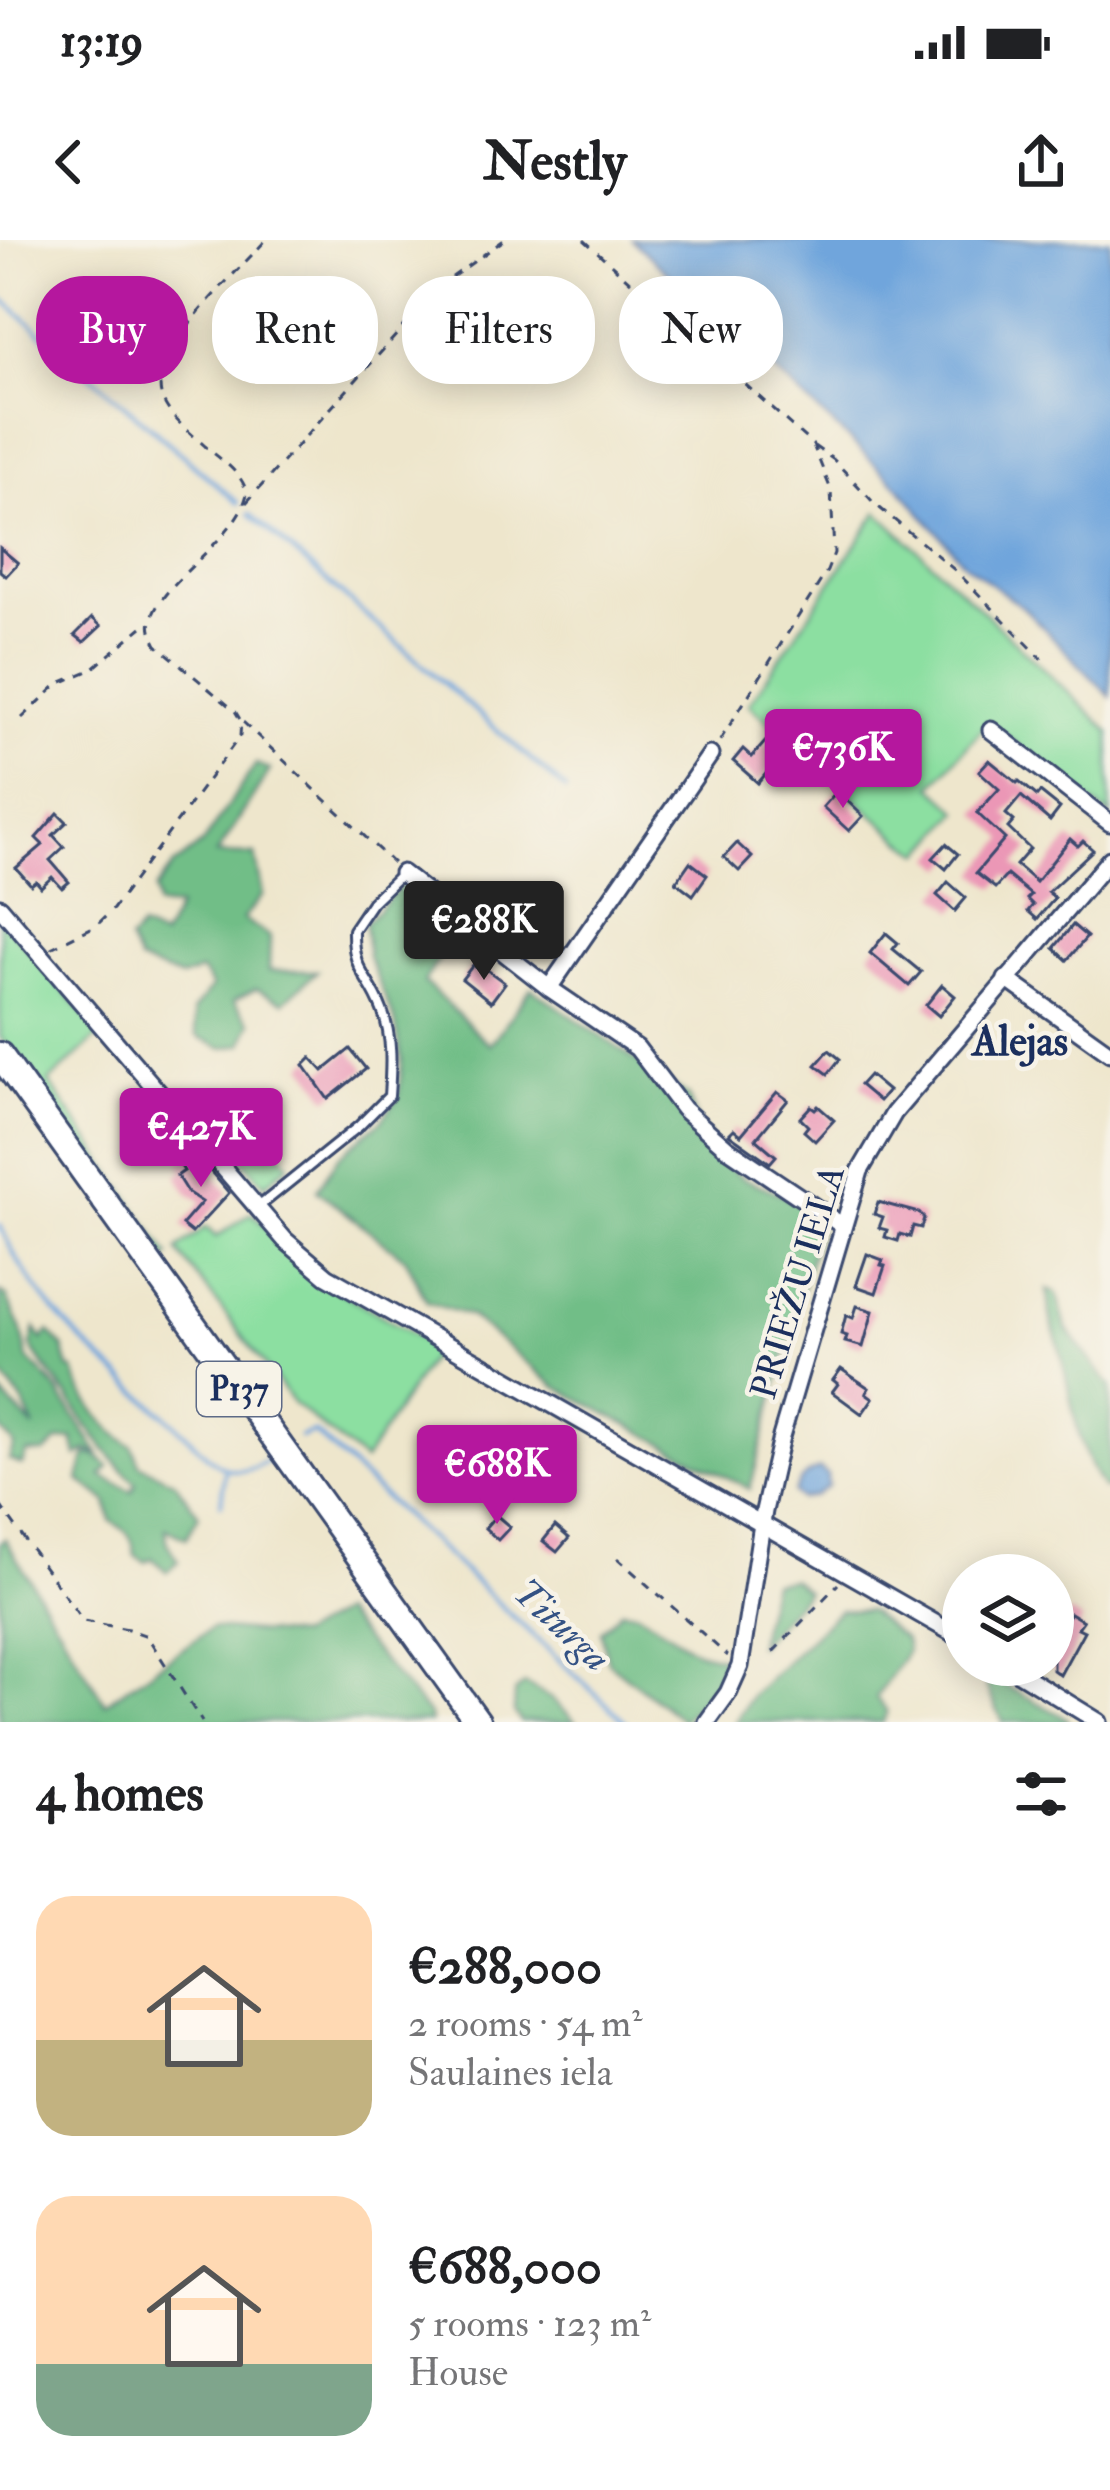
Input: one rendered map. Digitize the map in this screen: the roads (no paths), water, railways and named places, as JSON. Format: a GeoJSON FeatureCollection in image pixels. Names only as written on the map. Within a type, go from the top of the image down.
{"type":"FeatureCollection","features":[{"type":"Feature","properties":{"kind":"main road","name":"P137"},"geometry":{"type":"LineString","coordinates":[[0,1055],[478,1722]]}},
{"type":"Feature","properties":{"kind":"street"},"geometry":{"type":"LineString","coordinates":[[991,730],[1110,824]]}},
{"type":"Feature","properties":{"kind":"street"},"geometry":{"type":"LineString","coordinates":[[549,988],[710,755]]}},
{"type":"Feature","properties":{"kind":"street","name":"PRIEŽU IELA"},"geometry":{"type":"LineString","coordinates":[[706,1722],[728,1694],[740,1666],[762,1525],[782,1437],[860,1172],[894,1112],[1110,859]]}},
{"type":"Feature","properties":{"kind":"street"},"geometry":{"type":"LineString","coordinates":[[402,873],[549,988],[638,1048],[683,1109],[727,1148],[843,1226]]}},
{"type":"Feature","properties":{"kind":"street"},"geometry":{"type":"LineString","coordinates":[[0,907],[295,1250],[349,1291],[942,1628]]}},
{"type":"Feature","properties":{"kind":"street"},"geometry":{"type":"LineString","coordinates":[[1006,979],[1110,1053]]}},
{"type":"Feature","properties":{"kind":"street"},"geometry":{"type":"LineString","coordinates":[[1042,1686],[1099,1722]]}},
{"type":"Feature","properties":{"kind":"lane"},"geometry":{"type":"LineString","coordinates":[[257,1208],[389,1096],[388,1029],[380,1005],[356,968],[352,930],[402,873]]}},
{"type":"Feature","properties":{"kind":"water"},"geometry":{"type":"Polygon","coordinates":[[[632,240],[1110,240],[1110,696],[1026,610],[964,563],[902,490],[783,379],[783,276],[671,276],[632,240]]]}},
{"type":"Feature","properties":{"kind":"water"},"geometry":{"type":"Polygon","coordinates":[[[820,1469],[827,1475],[828,1486],[800,1499],[794,1493],[798,1484],[820,1469]]]}},
{"type":"Feature","properties":{"kind":"waterway"},"geometry":{"type":"LineString","coordinates":[[0,297],[238,503]]}},
{"type":"Feature","properties":{"kind":"waterway"},"geometry":{"type":"LineString","coordinates":[[250,514],[566,790]]}},
{"type":"Feature","properties":{"kind":"waterway","name":"Titurga"},"geometry":{"type":"LineString","coordinates":[[0,1225],[53,1310],[206,1454],[236,1471],[268,1460]]}},
{"type":"Feature","properties":{"kind":"waterway","name":"Titurga"},"geometry":{"type":"LineString","coordinates":[[300,1437],[314,1432],[626,1722]]}},
{"type":"Feature","properties":{"kind":"waterway"},"geometry":{"type":"LineString","coordinates":[[221,1504],[225,1468]]}},
{"type":"Feature","properties":{"kind":"district","name":"Alejas"},"geometry":{"type":"Point","coordinates":[1020,1042]}}]}
